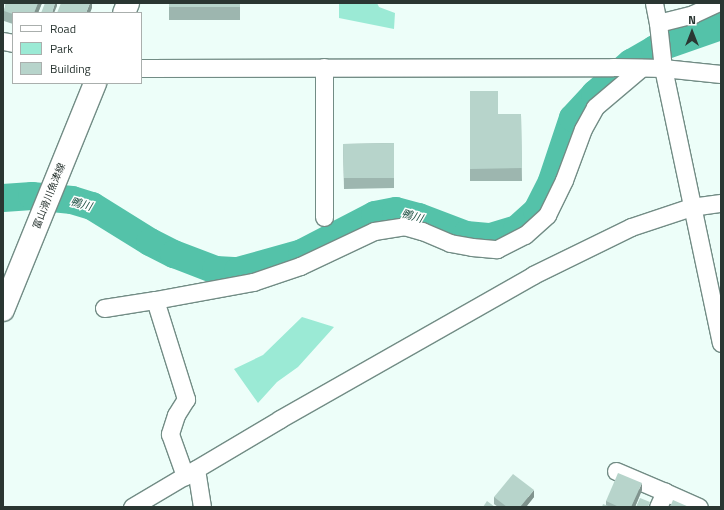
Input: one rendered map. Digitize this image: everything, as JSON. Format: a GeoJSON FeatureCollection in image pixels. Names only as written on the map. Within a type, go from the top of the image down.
{"type":"FeatureCollection","features":[{"type":"Feature","properties":{"kind":"main road","name":"富山滑川魚津線"},"geometry":{"type":"LineString","coordinates":[[3,310],[95,84]]}},
{"type":"Feature","properties":{"kind":"street"},"geometry":{"type":"LineString","coordinates":[[654,3],[659,27],[662,60],[691,208],[721,343]]}},
{"type":"Feature","properties":{"kind":"street"},"geometry":{"type":"LineString","coordinates":[[659,27],[717,3]]}},
{"type":"Feature","properties":{"kind":"street"},"geometry":{"type":"LineString","coordinates":[[142,68],[639,68],[662,60],[721,74]]}},
{"type":"Feature","properties":{"kind":"street"},"geometry":{"type":"LineString","coordinates":[[324,67],[324,217]]}},
{"type":"Feature","properties":{"kind":"street"},"geometry":{"type":"LineString","coordinates":[[104,308],[253,282],[300,266],[374,231],[404,226],[422,231],[450,243],[497,249],[524,236],[548,215],[564,180],[580,135],[595,107],[639,68]]}},
{"type":"Feature","properties":{"kind":"street"},"geometry":{"type":"LineString","coordinates":[[132,507],[384,359],[533,275],[631,227],[691,208],[721,203]]}},
{"type":"Feature","properties":{"kind":"street"},"geometry":{"type":"LineString","coordinates":[[155,300],[186,399],[176,415],[170,434],[190,473],[202,507]]}},
{"type":"Feature","properties":{"kind":"street"},"geometry":{"type":"LineString","coordinates":[[616,471],[661,500],[699,507]]}},
{"type":"Feature","properties":{"kind":"green space"},"geometry":{"type":"Polygon","coordinates":[[[339,3],[377,3],[379,7],[395,13],[394,29],[339,18],[339,3]]]}},
{"type":"Feature","properties":{"kind":"green space"},"geometry":{"type":"Polygon","coordinates":[[[302,317],[334,327],[298,367],[277,382],[258,403],[234,369],[263,355],[302,317]]]}},
{"type":"Feature","properties":{"kind":"building"},"geometry":{"type":"Polygon","coordinates":[[[6,3],[38,3],[34,12],[12,12],[12,14],[4,11],[6,3]]]}},
{"type":"Feature","properties":{"kind":"building"},"geometry":{"type":"Polygon","coordinates":[[[45,3],[55,3],[52,12],[41,12],[45,3]]]}},
{"type":"Feature","properties":{"kind":"building"},"geometry":{"type":"Polygon","coordinates":[[[61,3],[90,3],[86,12],[57,12],[61,3]]]}},
{"type":"Feature","properties":{"kind":"building"},"geometry":{"type":"Polygon","coordinates":[[[169,3],[240,3],[240,7],[169,7],[169,3]]]}},
{"type":"Feature","properties":{"kind":"building"},"geometry":{"type":"Polygon","coordinates":[[[470,91],[498,91],[498,114],[521,114],[522,168],[470,169],[470,91]]]}},
{"type":"Feature","properties":{"kind":"building"},"geometry":{"type":"Polygon","coordinates":[[[394,143],[394,178],[344,178],[343,144],[394,143]]]}},
{"type":"Feature","properties":{"kind":"building"},"geometry":{"type":"Polygon","coordinates":[[[618,473],[642,483],[631,507],[619,507],[606,501],[618,473]]]}},
{"type":"Feature","properties":{"kind":"building"},"geometry":{"type":"Polygon","coordinates":[[[513,474],[534,490],[520,507],[507,507],[494,497],[513,474]]]}},
{"type":"Feature","properties":{"kind":"building"},"geometry":{"type":"Polygon","coordinates":[[[640,498],[650,502],[648,507],[636,507],[640,498]]]}},
{"type":"Feature","properties":{"kind":"building"},"geometry":{"type":"Polygon","coordinates":[[[673,500],[689,507],[670,507],[673,500]]]}},
{"type":"Feature","properties":{"kind":"building"},"geometry":{"type":"Polygon","coordinates":[[[487,501],[495,507],[483,507],[487,501]]]}},
{"type":"Feature","properties":{"kind":"building"},"geometry":{"type":"Polygon","coordinates":[[[603,504],[611,507],[602,507],[603,504]]]}},
{"type":"Feature","properties":{"kind":"waterway","name":"鴨川"},"geometry":{"type":"LineString","coordinates":[[3,198],[32,196],[72,200],[92,206],[150,242],[174,254],[216,270],[238,271],[302,253],[375,215],[396,211],[419,217],[466,235],[491,237],[517,229],[537,211],[552,181],[573,118],[595,94],[631,63],[655,49],[721,26]]}}]}
